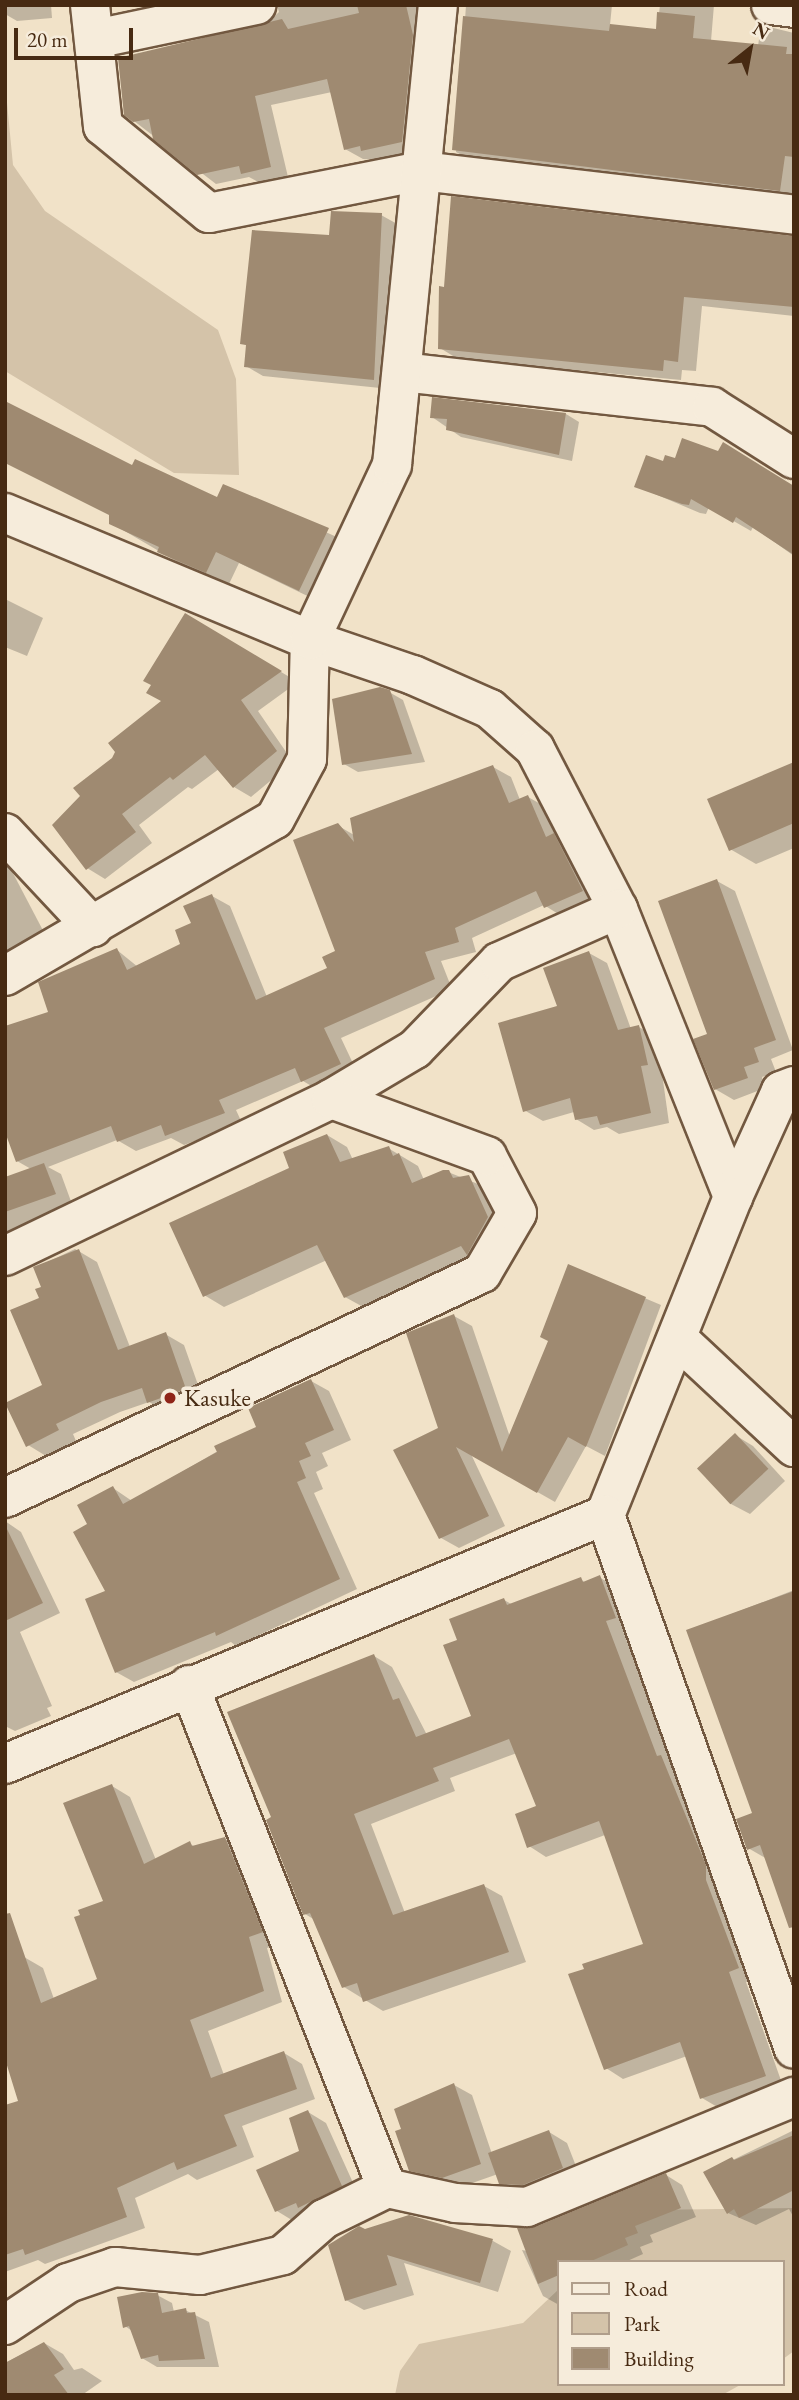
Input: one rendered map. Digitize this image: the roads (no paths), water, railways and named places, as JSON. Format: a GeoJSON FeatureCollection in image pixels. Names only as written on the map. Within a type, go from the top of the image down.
{"type":"FeatureCollection","features":[{"type":"Feature","properties":{"kind":"street"},"geometry":{"type":"LineString","coordinates":[[256,5],[92,22],[103,126],[209,214],[422,172],[794,215]]}},
{"type":"Feature","properties":{"kind":"street"},"geometry":{"type":"LineString","coordinates":[[5,976],[93,927],[275,818],[307,759],[310,640],[392,465],[438,5]]}},
{"type":"Feature","properties":{"kind":"street"},"geometry":{"type":"LineString","coordinates":[[771,5],[794,8]]}},
{"type":"Feature","properties":{"kind":"street"},"geometry":{"type":"LineString","coordinates":[[402,372],[712,408],[794,460]]}},
{"type":"Feature","properties":{"kind":"street"},"geometry":{"type":"LineString","coordinates":[[5,513],[310,640],[413,675],[490,709],[535,749],[618,909],[733,1197]]}},
{"type":"Feature","properties":{"kind":"street"},"geometry":{"type":"LineString","coordinates":[[5,833],[93,927]]}},
{"type":"Feature","properties":{"kind":"street"},"geometry":{"type":"LineString","coordinates":[[5,1256],[331,1099],[415,1049],[499,962],[618,909]]}},
{"type":"Feature","properties":{"kind":"street"},"geometry":{"type":"LineString","coordinates":[[794,1086],[780,1090],[733,1197],[605,1515],[794,2049]]}},
{"type":"Feature","properties":{"kind":"street"},"geometry":{"type":"LineString","coordinates":[[5,1498],[482,1273],[517,1213],[487,1156],[331,1099]]}},
{"type":"Feature","properties":{"kind":"street"},"geometry":{"type":"LineString","coordinates":[[677,1338],[794,1447]]}},
{"type":"Feature","properties":{"kind":"street"},"geometry":{"type":"LineString","coordinates":[[5,1764],[189,1685],[605,1515]]}},
{"type":"Feature","properties":{"kind":"street"},"geometry":{"type":"LineString","coordinates":[[189,1685],[387,2188]]}},
{"type":"Feature","properties":{"kind":"street"},"geometry":{"type":"LineString","coordinates":[[5,2325],[68,2283],[116,2267],[200,2275],[283,2256],[324,2219],[387,2188],[455,2203],[527,2207],[794,2096]]}},
{"type":"Feature","properties":{"kind":"place","name":"Kasuke"},"geometry":{"type":"Point","coordinates":[170,1398]}}]}
